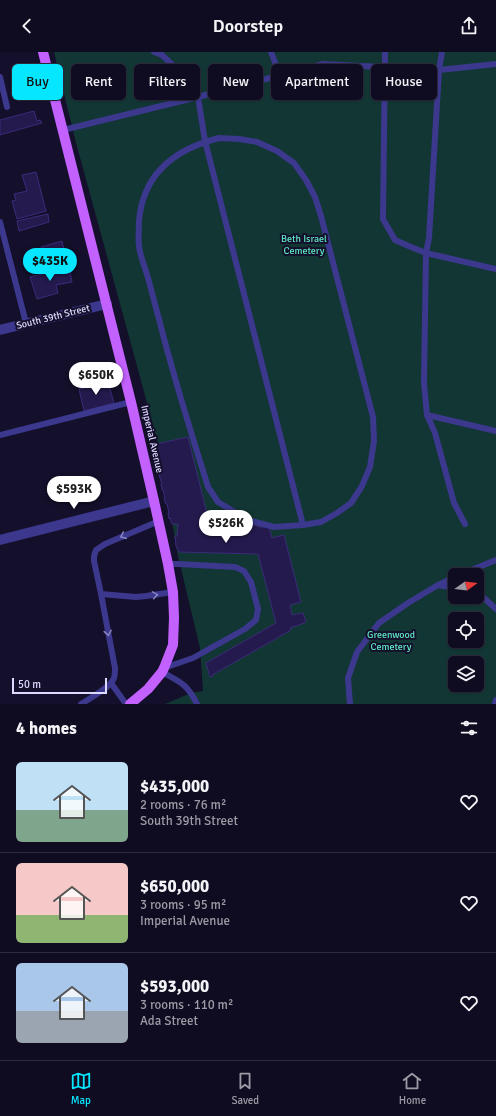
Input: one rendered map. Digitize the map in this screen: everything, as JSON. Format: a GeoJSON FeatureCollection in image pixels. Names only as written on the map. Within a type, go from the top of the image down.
{"type":"FeatureCollection","features":[{"type":"Feature","properties":{"kind":"main road","name":"Imperial Avenue"},"geometry":{"type":"LineString","coordinates":[[43,52],[131,402],[159,520],[173,592],[173,645],[163,670],[148,689],[130,704]]}},
{"type":"Feature","properties":{"kind":"street","name":"South 39th Street"},"geometry":{"type":"LineString","coordinates":[[0,330],[106,304]]}},
{"type":"Feature","properties":{"kind":"street"},"geometry":{"type":"LineString","coordinates":[[0,540],[154,500]]}},
{"type":"Feature","properties":{"kind":"lane"},"geometry":{"type":"LineString","coordinates":[[154,52],[162,56],[171,64]]}},
{"type":"Feature","properties":{"kind":"lane"},"geometry":{"type":"LineString","coordinates":[[271,52],[276,64]]}},
{"type":"Feature","properties":{"kind":"lane"},"geometry":{"type":"LineString","coordinates":[[384,52],[384,64]]}},
{"type":"Feature","properties":{"kind":"lane"},"geometry":{"type":"LineString","coordinates":[[442,52],[439,70],[429,238],[426,253],[424,383],[428,415],[435,433],[454,503],[465,524]]}},
{"type":"Feature","properties":{"kind":"lane"},"geometry":{"type":"LineString","coordinates":[[439,70],[496,64]]}},
{"type":"Feature","properties":{"kind":"lane"},"geometry":{"type":"LineString","coordinates":[[0,77],[7,107]]}},
{"type":"Feature","properties":{"kind":"lane"},"geometry":{"type":"LineString","coordinates":[[200,96],[271,77]]}},
{"type":"Feature","properties":{"kind":"lane"},"geometry":{"type":"LineString","coordinates":[[63,130],[186,100]]}},
{"type":"Feature","properties":{"kind":"lane"},"geometry":{"type":"LineString","coordinates":[[198,100],[205,141],[303,525]]}},
{"type":"Feature","properties":{"kind":"lane"},"geometry":{"type":"LineString","coordinates":[[384,100],[383,219],[395,240],[426,253],[496,270]]}},
{"type":"Feature","properties":{"kind":"lane"},"geometry":{"type":"LineString","coordinates":[[219,138],[239,139],[257,142],[277,151],[294,163],[306,180],[315,197],[321,216],[373,418],[374,441],[370,467],[362,486],[351,503],[338,513],[321,522],[274,527],[248,520],[218,502],[208,487],[188,423],[169,360],[153,294],[139,246],[138,232],[142,202],[148,187],[157,173],[168,161],[205,141],[219,138]]}},
{"type":"Feature","properties":{"kind":"lane"},"geometry":{"type":"LineString","coordinates":[[0,222],[26,323]]}},
{"type":"Feature","properties":{"kind":"lane"},"geometry":{"type":"LineString","coordinates":[[0,435],[131,402]]}},
{"type":"Feature","properties":{"kind":"lane"},"geometry":{"type":"LineString","coordinates":[[428,415],[496,431]]}},
{"type":"Feature","properties":{"kind":"lane"},"geometry":{"type":"LineString","coordinates":[[81,704],[111,683],[114,678],[115,668],[102,594],[94,561],[96,550],[105,544],[159,520]]}},
{"type":"Feature","properties":{"kind":"lane"},"geometry":{"type":"LineString","coordinates":[[474,568],[496,560]]}},
{"type":"Feature","properties":{"kind":"lane"},"geometry":{"type":"LineString","coordinates":[[163,670],[193,658],[245,629],[256,620],[258,609],[251,582],[244,571],[235,567],[168,564]]}},
{"type":"Feature","properties":{"kind":"lane"},"geometry":{"type":"LineString","coordinates":[[350,704],[348,678],[357,652],[379,623],[408,603],[448,580]]}},
{"type":"Feature","properties":{"kind":"lane"},"geometry":{"type":"LineString","coordinates":[[438,585],[448,587]]}},
{"type":"Feature","properties":{"kind":"lane"},"geometry":{"type":"LineString","coordinates":[[102,594],[136,597],[173,592]]}},
{"type":"Feature","properties":{"kind":"lane"},"geometry":{"type":"LineString","coordinates":[[484,598],[496,609]]}},
{"type":"Feature","properties":{"kind":"lane"},"geometry":{"type":"LineString","coordinates":[[163,670],[183,683],[197,704]]}},
{"type":"Feature","properties":{"kind":"lane"},"geometry":{"type":"LineString","coordinates":[[111,683],[126,704]]}},
{"type":"Feature","properties":{"kind":"lane"},"geometry":{"type":"LineString","coordinates":[[494,704],[496,700]]}},
{"type":"Feature","properties":{"kind":"green space","name":"Beth Israel Cemetery"},"geometry":{"type":"Polygon","coordinates":[[[54,52],[496,52],[496,704],[165,704],[191,693],[203,691],[200,648],[178,556],[172,522],[152,444],[158,443],[75,139],[63,89],[63,64],[57,64],[54,52]]]}},
{"type":"Feature","properties":{"kind":"building"},"geometry":{"type":"Polygon","coordinates":[[[34,111],[37,121],[40,120],[42,123],[0,135],[0,120],[34,111]]]}},
{"type":"Feature","properties":{"kind":"building"},"geometry":{"type":"Polygon","coordinates":[[[36,172],[46,211],[17,219],[12,201],[16,200],[14,194],[27,191],[22,175],[36,172]]]}},
{"type":"Feature","properties":{"kind":"building"},"geometry":{"type":"Polygon","coordinates":[[[48,214],[49,222],[19,231],[17,221],[48,214]]]}},
{"type":"Feature","properties":{"kind":"building"},"geometry":{"type":"Polygon","coordinates":[[[62,241],[65,254],[44,259],[41,247],[62,241]]]}},
{"type":"Feature","properties":{"kind":"building"},"geometry":{"type":"Polygon","coordinates":[[[69,267],[72,282],[56,285],[58,293],[37,299],[30,277],[69,267]]]}},
{"type":"Feature","properties":{"kind":"building"},"geometry":{"type":"Polygon","coordinates":[[[108,382],[114,403],[84,411],[79,389],[108,382]]]}},
{"type":"Feature","properties":{"kind":"building"},"geometry":{"type":"Polygon","coordinates":[[[188,437],[208,518],[209,517],[209,528],[216,528],[217,526],[230,526],[230,516],[235,516],[235,518],[240,518],[259,527],[269,527],[272,538],[284,535],[301,602],[290,605],[292,615],[303,613],[306,622],[290,628],[291,630],[210,677],[206,663],[276,623],[258,554],[179,552],[176,546],[175,536],[177,536],[178,524],[172,524],[170,518],[169,519],[167,504],[164,499],[162,484],[153,455],[152,445],[188,437]]]}},
{"type":"Feature","properties":{"kind":"park label","name":"Greenwood Cemetery"},"geometry":{"type":"Point","coordinates":[391,640]}}]}
